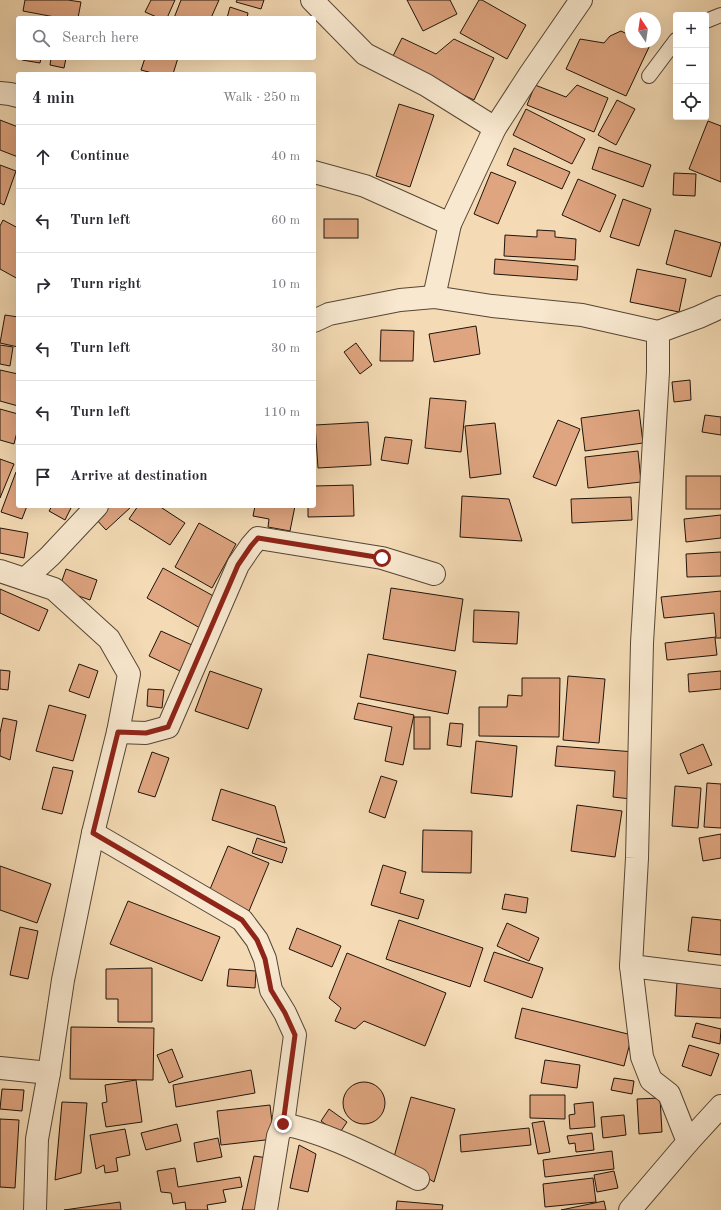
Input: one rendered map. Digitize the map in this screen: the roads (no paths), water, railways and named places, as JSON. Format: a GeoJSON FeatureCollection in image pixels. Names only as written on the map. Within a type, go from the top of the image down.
{"type":"FeatureCollection","features":[{"type":"Feature","properties":{"kind":"street"},"geometry":{"type":"LineString","coordinates":[[312,0],[365,54],[426,85],[495,128]]}},
{"type":"Feature","properties":{"kind":"street"},"geometry":{"type":"LineString","coordinates":[[434,297],[450,224],[495,128],[581,0]]}},
{"type":"Feature","properties":{"kind":"street"},"geometry":{"type":"LineString","coordinates":[[0,93],[16,96]]}},
{"type":"Feature","properties":{"kind":"street"},"geometry":{"type":"LineString","coordinates":[[316,173],[365,186],[450,224]]}},
{"type":"Feature","properties":{"kind":"street"},"geometry":{"type":"LineString","coordinates":[[316,320],[337,312],[400,300],[434,297],[492,306],[582,315],[658,332],[721,307]]}},
{"type":"Feature","properties":{"kind":"street"},"geometry":{"type":"LineString","coordinates":[[658,332],[658,372],[642,643],[637,858],[631,966],[642,1057],[652,1080],[669,1094],[688,1142]]}},
{"type":"Feature","properties":{"kind":"street"},"geometry":{"type":"LineString","coordinates":[[25,579],[50,556],[95,508]]}},
{"type":"Feature","properties":{"kind":"street"},"geometry":{"type":"LineString","coordinates":[[118,732],[146,733],[168,727],[238,565],[258,538],[382,558],[434,574]]}},
{"type":"Feature","properties":{"kind":"street"},"geometry":{"type":"LineString","coordinates":[[0,570],[54,589],[109,639],[129,674],[118,732],[93,833],[63,980],[37,1139],[35,1210]]}},
{"type":"Feature","properties":{"kind":"street"},"geometry":{"type":"LineString","coordinates":[[93,833],[242,920],[257,940],[265,959],[271,990],[285,1013],[295,1035],[283,1124],[278,1136],[266,1210]]}},
{"type":"Feature","properties":{"kind":"street"},"geometry":{"type":"LineString","coordinates":[[631,966],[721,977]]}},
{"type":"Feature","properties":{"kind":"street"},"geometry":{"type":"LineString","coordinates":[[0,1068],[49,1073]]}},
{"type":"Feature","properties":{"kind":"street"},"geometry":{"type":"LineString","coordinates":[[630,1210],[721,1106]]}},
{"type":"Feature","properties":{"kind":"street"},"geometry":{"type":"LineString","coordinates":[[283,1124],[302,1128],[342,1144],[418,1179]]}},
{"type":"Feature","properties":{"kind":"lane"},"geometry":{"type":"LineString","coordinates":[[709,20],[721,16]]}},
{"type":"Feature","properties":{"kind":"lane"},"geometry":{"type":"LineString","coordinates":[[649,76],[673,44]]}}]}
